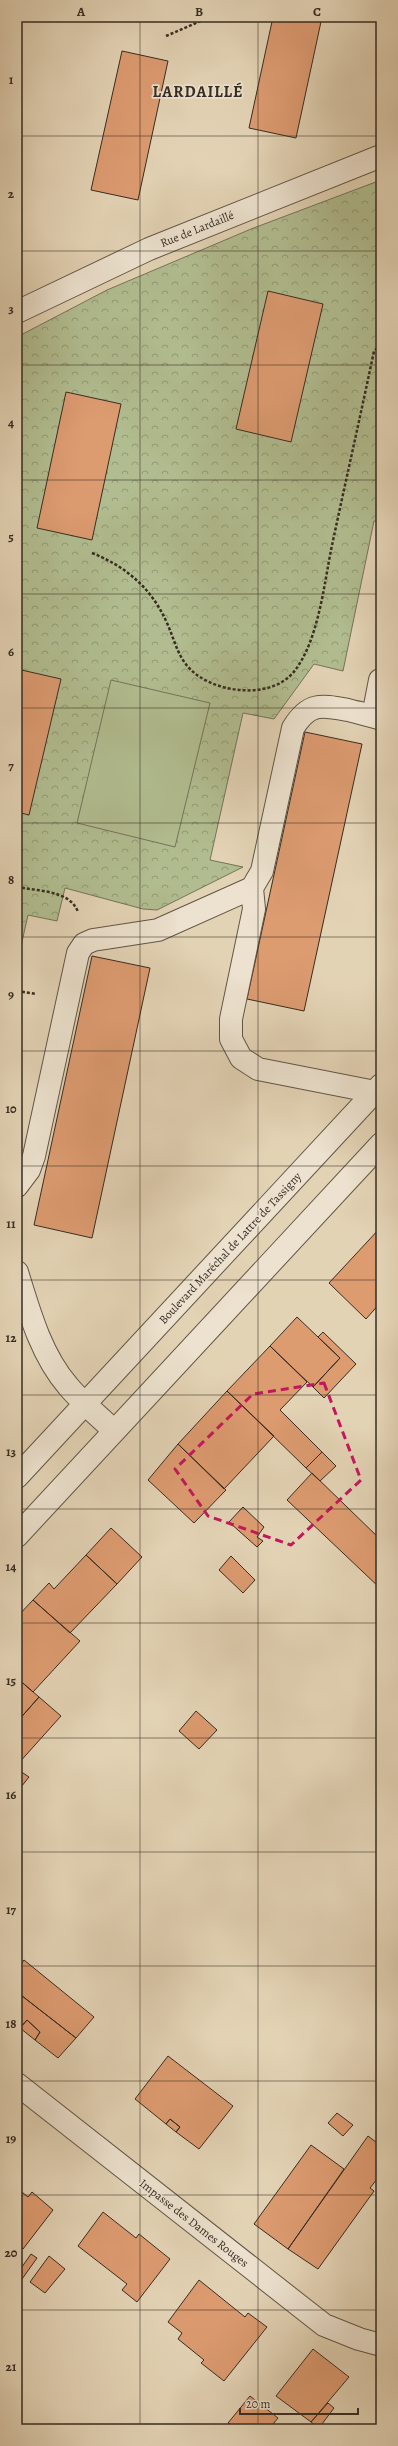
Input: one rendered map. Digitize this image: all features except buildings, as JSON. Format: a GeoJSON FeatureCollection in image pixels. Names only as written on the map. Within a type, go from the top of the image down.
{"type":"FeatureCollection","features":[{"type":"Feature","properties":{"kind":"street","name":"Rue de Lardaillé"},"geometry":{"type":"LineString","coordinates":[[17,312],[149,249],[381,156]]}},
{"type":"Feature","properties":{"kind":"street"},"geometry":{"type":"LineString","coordinates":[[17,1186],[29,1170],[34,1156],[78,953],[84,944],[88,941],[158,930],[252,888],[262,871],[293,728],[296,722],[306,711],[318,706],[377,717],[380,680]]}},
{"type":"Feature","properties":{"kind":"street","name":"Boulevard Maréchal de Lattre de Tassigny"},"geometry":{"type":"LineString","coordinates":[[252,888],[254,909],[231,1019],[231,1039],[240,1058],[258,1069],[378,1089]]}},
{"type":"Feature","properties":{"kind":"street","name":"Boulevard Maréchal de Lattre de Tassigny"},"geometry":{"type":"LineString","coordinates":[[17,1477],[378,1089]]}},
{"type":"Feature","properties":{"kind":"street"},"geometry":{"type":"LineString","coordinates":[[17,1536],[381,1144]]}},
{"type":"Feature","properties":{"kind":"street"},"geometry":{"type":"LineString","coordinates":[[17,1272],[39,1336],[51,1363],[68,1387],[114,1431]]}},
{"type":"Feature","properties":{"kind":"street","name":"Impasse des Dames Rouges"},"geometry":{"type":"LineString","coordinates":[[17,2084],[324,2324],[359,2339],[381,2345]]}},
{"type":"Feature","properties":{"kind":"path"},"geometry":{"type":"LineString","coordinates":[[166,36],[210,17]]}},
{"type":"Feature","properties":{"kind":"path"},"geometry":{"type":"LineString","coordinates":[[92,553],[120,567],[143,585],[162,612],[178,655],[190,669],[206,681],[227,688],[249,691],[274,685],[286,679],[303,659],[319,609],[374,352],[381,345]]}},
{"type":"Feature","properties":{"kind":"path"},"geometry":{"type":"LineString","coordinates":[[17,887],[61,896],[70,900],[76,906],[88,941]]}},
{"type":"Feature","properties":{"kind":"highlighted area"},"geometry":{"type":"Polygon","coordinates":[[[324,1383],[361,1480],[291,1545],[208,1516],[175,1469],[253,1394],[324,1383]]]}},
{"type":"Feature","properties":{"kind":"green space"},"geometry":{"type":"Polygon","coordinates":[[[381,180],[381,522],[374,521],[343,671],[314,664],[274,719],[243,713],[210,860],[243,867],[157,910],[143,909],[65,888],[57,921],[28,915],[17,964],[17,337],[107,290],[251,229],[381,180]]]}},
{"type":"Feature","properties":{"kind":"green space"},"geometry":{"type":"Polygon","coordinates":[[[111,680],[210,703],[175,847],[77,823],[111,680]]]}},
{"type":"Feature","properties":{"kind":"district","name":"LARDAILLÉ"},"geometry":{"type":"Point","coordinates":[198,91]}}]}
